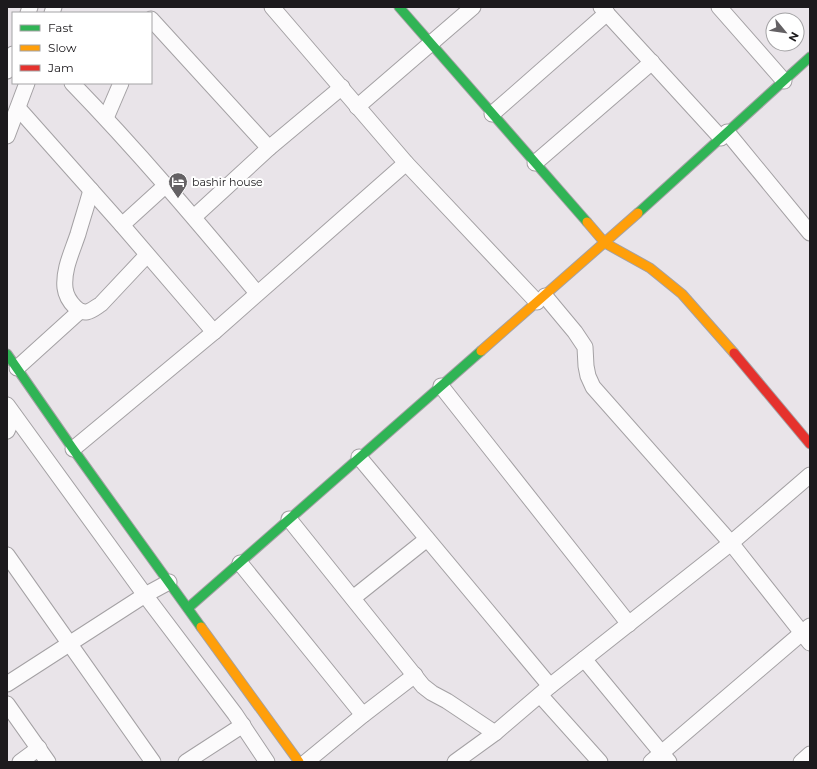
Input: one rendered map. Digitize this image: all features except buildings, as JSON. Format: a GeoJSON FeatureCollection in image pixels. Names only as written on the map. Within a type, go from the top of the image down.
{"type":"FeatureCollection","features":[{"type":"Feature","properties":{"kind":"street"},"geometry":{"type":"LineString","coordinates":[[272,7],[406,162],[575,332],[585,347],[586,366],[588,376],[593,387],[731,543],[807,634],[660,759],[584,659]]}},
{"type":"Feature","properties":{"kind":"street"},"geometry":{"type":"LineString","coordinates":[[399,7],[605,244],[650,268],[682,294],[752,373],[810,444]]}},
{"type":"Feature","properties":{"kind":"street"},"geometry":{"type":"LineString","coordinates":[[357,107],[473,7]]}},
{"type":"Feature","properties":{"kind":"street"},"geometry":{"type":"LineString","coordinates":[[719,7],[784,81]]}},
{"type":"Feature","properties":{"kind":"street"},"geometry":{"type":"LineString","coordinates":[[492,114],[604,10],[652,62],[724,135],[810,233]]}},
{"type":"Feature","properties":{"kind":"street"},"geometry":{"type":"LineString","coordinates":[[152,20],[269,148]]}},
{"type":"Feature","properties":{"kind":"street"},"geometry":{"type":"LineString","coordinates":[[7,71],[12,57]]}},
{"type":"Feature","properties":{"kind":"street"},"geometry":{"type":"LineString","coordinates":[[188,608],[359,457],[605,244],[810,57]]}},
{"type":"Feature","properties":{"kind":"street"},"geometry":{"type":"LineString","coordinates":[[534,163],[652,62]]}},
{"type":"Feature","properties":{"kind":"street"},"geometry":{"type":"LineString","coordinates":[[7,136],[27,84]]}},
{"type":"Feature","properties":{"kind":"street"},"geometry":{"type":"LineString","coordinates":[[73,84],[106,118],[166,185],[257,293]]}},
{"type":"Feature","properties":{"kind":"street"},"geometry":{"type":"LineString","coordinates":[[106,118],[121,84]]}},
{"type":"Feature","properties":{"kind":"street"},"geometry":{"type":"LineString","coordinates":[[194,217],[269,148],[342,87]]}},
{"type":"Feature","properties":{"kind":"street"},"geometry":{"type":"LineString","coordinates":[[18,108],[122,225],[214,332]]}},
{"type":"Feature","properties":{"kind":"street"},"geometry":{"type":"LineString","coordinates":[[73,449],[214,332],[406,162]]}},
{"type":"Feature","properties":{"kind":"street"},"geometry":{"type":"LineString","coordinates":[[122,225],[166,185]]}},
{"type":"Feature","properties":{"kind":"street"},"geometry":{"type":"LineString","coordinates":[[91,190],[67,268],[65,288],[68,299],[80,311],[86,312],[93,310],[101,304],[147,255]]}},
{"type":"Feature","properties":{"kind":"street"},"geometry":{"type":"LineString","coordinates":[[17,368],[80,311]]}},
{"type":"Feature","properties":{"kind":"street"},"geometry":{"type":"LineString","coordinates":[[7,354],[73,449],[299,762]]}},
{"type":"Feature","properties":{"kind":"street"},"geometry":{"type":"LineString","coordinates":[[441,386],[629,624]]}},
{"type":"Feature","properties":{"kind":"street"},"geometry":{"type":"LineString","coordinates":[[7,431],[11,410]]}},
{"type":"Feature","properties":{"kind":"street"},"geometry":{"type":"LineString","coordinates":[[11,410],[146,595],[239,719],[267,762]]}},
{"type":"Feature","properties":{"kind":"street"},"geometry":{"type":"LineString","coordinates":[[359,457],[427,539],[600,762]]}},
{"type":"Feature","properties":{"kind":"street"},"geometry":{"type":"LineString","coordinates":[[455,762],[495,733],[545,690],[808,480]]}},
{"type":"Feature","properties":{"kind":"street"},"geometry":{"type":"LineString","coordinates":[[289,519],[423,686],[495,733]]}},
{"type":"Feature","properties":{"kind":"street"},"geometry":{"type":"LineString","coordinates":[[353,598],[427,539]]}},
{"type":"Feature","properties":{"kind":"street"},"geometry":{"type":"LineString","coordinates":[[7,555],[153,762]]}},
{"type":"Feature","properties":{"kind":"street"},"geometry":{"type":"LineString","coordinates":[[240,563],[363,715]]}},
{"type":"Feature","properties":{"kind":"street"},"geometry":{"type":"LineString","coordinates":[[7,684],[146,595],[169,582]]}},
{"type":"Feature","properties":{"kind":"street"},"geometry":{"type":"LineString","coordinates":[[306,762],[415,675]]}},
{"type":"Feature","properties":{"kind":"street"},"geometry":{"type":"LineString","coordinates":[[186,762],[239,719],[255,701]]}},
{"type":"Feature","properties":{"kind":"street"},"geometry":{"type":"LineString","coordinates":[[7,704],[48,762]]}},
{"type":"Feature","properties":{"kind":"street"},"geometry":{"type":"LineString","coordinates":[[20,762],[39,748]]}},
{"type":"Feature","properties":{"kind":"street"},"geometry":{"type":"LineString","coordinates":[[801,762],[810,754]]}},
{"type":"Feature","properties":{"kind":"traffic: fast"},"geometry":{"type":"LineString","coordinates":[[399,7],[587,222]]}},
{"type":"Feature","properties":{"kind":"traffic: fast"},"geometry":{"type":"LineString","coordinates":[[638,213],[810,57]]}},
{"type":"Feature","properties":{"kind":"traffic: fast"},"geometry":{"type":"LineString","coordinates":[[188,608],[481,351]]}},
{"type":"Feature","properties":{"kind":"traffic: fast"},"geometry":{"type":"LineString","coordinates":[[7,354],[73,449],[201,627]]}},
{"type":"Feature","properties":{"kind":"traffic: slow"},"geometry":{"type":"LineString","coordinates":[[481,351],[638,213]]}},
{"type":"Feature","properties":{"kind":"traffic: slow"},"geometry":{"type":"LineString","coordinates":[[587,222],[605,243],[650,268],[682,294],[734,353]]}},
{"type":"Feature","properties":{"kind":"traffic: slow"},"geometry":{"type":"LineString","coordinates":[[201,627],[299,762]]}},
{"type":"Feature","properties":{"kind":"traffic: jam"},"geometry":{"type":"LineString","coordinates":[[734,353],[810,444]]}},
{"type":"Feature","properties":{"kind":"place","name":"bashir house"},"geometry":{"type":"Point","coordinates":[178,199]}}]}
